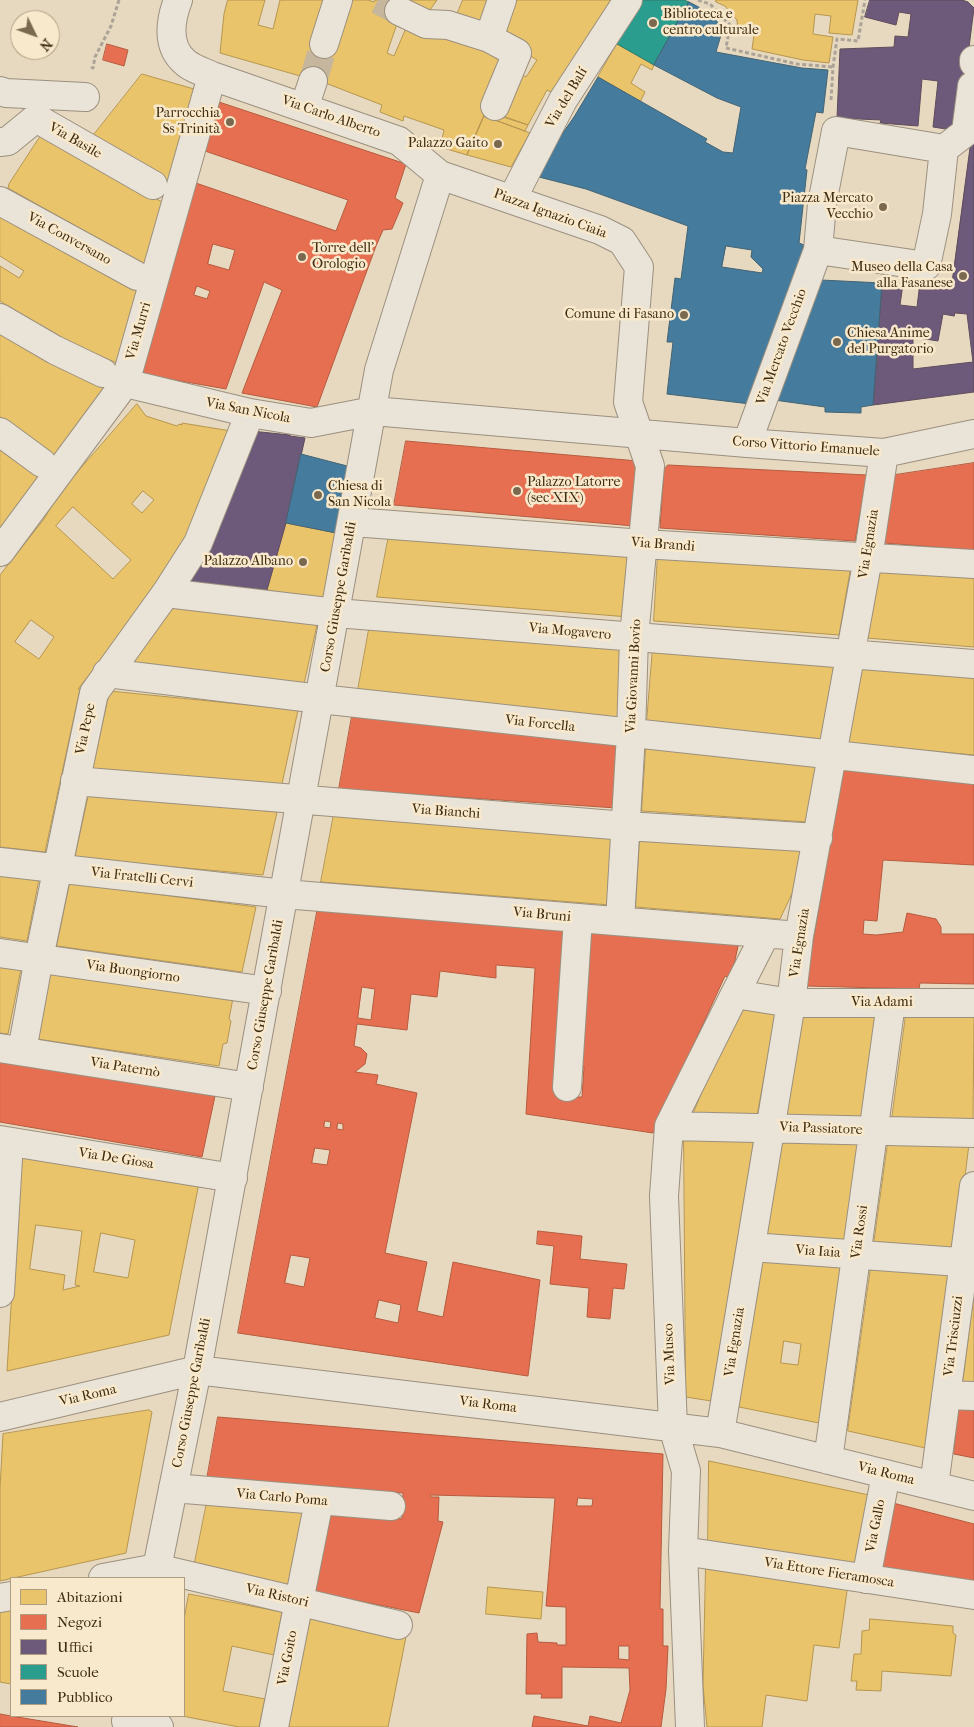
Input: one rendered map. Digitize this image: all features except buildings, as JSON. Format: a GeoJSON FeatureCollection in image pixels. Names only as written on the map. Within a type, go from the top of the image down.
{"type":"FeatureCollection","features":[{"type":"Feature","properties":{"kind":"street","name":"Via Carlo Alberto"},"geometry":{"type":"LineString","coordinates":[[178,0],[172,18],[172,45],[186,63],[212,76],[400,141],[440,175]]}},
{"type":"Feature","properties":{"kind":"street"},"geometry":{"type":"LineString","coordinates":[[324,44],[338,0]]}},
{"type":"Feature","properties":{"kind":"street"},"geometry":{"type":"LineString","coordinates":[[489,38],[502,0]]}},
{"type":"Feature","properties":{"kind":"street","name":"Via del Balí"},"geometry":{"type":"LineString","coordinates":[[512,199],[564,100],[628,0]]}},
{"type":"Feature","properties":{"kind":"street"},"geometry":{"type":"LineString","coordinates":[[399,11],[426,24],[448,25],[489,38],[517,53],[495,106]]}},
{"type":"Feature","properties":{"kind":"street"},"geometry":{"type":"LineString","coordinates":[[944,149],[937,214],[926,266],[872,252],[818,250],[822,204],[836,131],[886,146],[944,149],[966,132],[973,70]]}},
{"type":"Feature","properties":{"kind":"street","name":"Via Murri"},"geometry":{"type":"LineString","coordinates":[[0,552],[114,378],[212,76]]}},
{"type":"Feature","properties":{"kind":"street"},"geometry":{"type":"LineString","coordinates":[[304,108],[313,80]]}},
{"type":"Feature","properties":{"kind":"street"},"geometry":{"type":"LineString","coordinates":[[2,98],[84,96]]}},
{"type":"Feature","properties":{"kind":"street","name":"Via Basile"},"geometry":{"type":"LineString","coordinates":[[0,142],[8,141],[36,118],[153,185]]}},
{"type":"Feature","properties":{"kind":"street"},"geometry":{"type":"LineString","coordinates":[[440,175],[380,370],[373,411],[638,433]]}},
{"type":"Feature","properties":{"kind":"street","name":"Piazza Ignazio Ciaia"},"geometry":{"type":"LineString","coordinates":[[440,175],[600,230],[622,241],[639,267],[628,402],[638,433]]}},
{"type":"Feature","properties":{"kind":"street","name":"Via Conversano"},"geometry":{"type":"LineString","coordinates":[[0,201],[137,276]]}},
{"type":"Feature","properties":{"kind":"street","name":"Via Mercato Vecchio"},"geometry":{"type":"LineString","coordinates":[[747,443],[818,250]]}},
{"type":"Feature","properties":{"kind":"street","name":"Via San Nicola"},"geometry":{"type":"LineString","coordinates":[[0,318],[55,350],[114,378],[250,413],[311,423],[373,411]]}},
{"type":"Feature","properties":{"kind":"street","name":"Corso Giuseppe Garibaldi"},"geometry":{"type":"LineString","coordinates":[[156,1573],[233,1178],[373,411]]}},
{"type":"Feature","properties":{"kind":"street","name":"Via Pepe"},"geometry":{"type":"LineString","coordinates":[[11,1050],[39,958],[94,693],[166,593],[198,542],[250,413]]}},
{"type":"Feature","properties":{"kind":"street"},"geometry":{"type":"LineString","coordinates":[[0,432],[42,463]]}},
{"type":"Feature","properties":{"kind":"street","name":"Corso Vittorio Emanuele"},"geometry":{"type":"LineString","coordinates":[[638,433],[884,453],[974,434]]}},
{"type":"Feature","properties":{"kind":"street","name":"Via Giovanni Bovio"},"geometry":{"type":"LineString","coordinates":[[620,921],[631,734],[634,637],[650,466],[638,433]]}},
{"type":"Feature","properties":{"kind":"street","name":"Via Egnazia"},"geometry":{"type":"LineString","coordinates":[[720,1433],[791,1003],[799,936],[868,558],[884,453]]}},
{"type":"Feature","properties":{"kind":"street","name":"Via Brandi"},"geometry":{"type":"LineString","coordinates":[[353,522],[643,544],[974,564]]}},
{"type":"Feature","properties":{"kind":"street","name":"Via Mogavero"},"geometry":{"type":"LineString","coordinates":[[166,593],[336,612],[974,664]]}},
{"type":"Feature","properties":{"kind":"street","name":"Via Forcella"},"geometry":{"type":"LineString","coordinates":[[107,674],[631,734],[974,770]]}},
{"type":"Feature","properties":{"kind":"street","name":"Via Bianchi"},"geometry":{"type":"LineString","coordinates":[[75,781],[626,826],[818,838]]}},
{"type":"Feature","properties":{"kind":"street","name":"Via Fratelli Cervi"},"geometry":{"type":"LineString","coordinates":[[0,862],[284,894]]}},
{"type":"Feature","properties":{"kind":"street","name":"Via Bruni"},"geometry":{"type":"LineString","coordinates":[[284,894],[799,936]]}},
{"type":"Feature","properties":{"kind":"street"},"geometry":{"type":"LineString","coordinates":[[567,1087],[578,918]]}},
{"type":"Feature","properties":{"kind":"street","name":"Via Musco"},"geometry":{"type":"LineString","coordinates":[[690,1727],[684,1551],[686,1472],[674,1427],[664,1196],[669,1126],[766,933]]}},
{"type":"Feature","properties":{"kind":"street","name":"Via Buongiorno"},"geometry":{"type":"LineString","coordinates":[[0,953],[267,991]]}},
{"type":"Feature","properties":{"kind":"street","name":"Via Adami"},"geometry":{"type":"LineString","coordinates":[[735,994],[791,1003],[974,1003]]}},
{"type":"Feature","properties":{"kind":"street","name":"Via Rossi"},"geometry":{"type":"LineString","coordinates":[[828,1460],[891,1003]]}},
{"type":"Feature","properties":{"kind":"street","name":"Via Paternò"},"geometry":{"type":"LineString","coordinates":[[11,1050],[249,1087]]}},
{"type":"Feature","properties":{"kind":"street","name":"Via Passiatore"},"geometry":{"type":"LineString","coordinates":[[669,1126],[974,1133]]}},
{"type":"Feature","properties":{"kind":"street"},"geometry":{"type":"LineString","coordinates":[[0,1293],[5,1141]]}},
{"type":"Feature","properties":{"kind":"street","name":"Via De Giosa"},"geometry":{"type":"LineString","coordinates":[[5,1141],[233,1178]]}},
{"type":"Feature","properties":{"kind":"street","name":"Via Trisciuzzi"},"geometry":{"type":"LineString","coordinates":[[934,1486],[946,1395],[969,1263],[974,1186]]}},
{"type":"Feature","properties":{"kind":"street","name":"Via Iaia"},"geometry":{"type":"LineString","coordinates":[[751,1247],[969,1263]]}},
{"type":"Feature","properties":{"kind":"street","name":"Via Roma"},"geometry":{"type":"LineString","coordinates":[[0,1417],[197,1370],[720,1433],[974,1496]]}},
{"type":"Feature","properties":{"kind":"street"},"geometry":{"type":"LineString","coordinates":[[946,1395],[974,1396]]}},
{"type":"Feature","properties":{"kind":"street","name":"Via Gallo"},"geometry":{"type":"LineString","coordinates":[[866,1579],[886,1474]]}},
{"type":"Feature","properties":{"kind":"street","name":"Via Carlo Poma"},"geometry":{"type":"LineString","coordinates":[[173,1488],[391,1506]]}},
{"type":"Feature","properties":{"kind":"street","name":"Via Goito"},"geometry":{"type":"LineString","coordinates":[[274,1727],[319,1501]]}},
{"type":"Feature","properties":{"kind":"street","name":"Via Ettore Fieramosca"},"geometry":{"type":"LineString","coordinates":[[684,1551],[974,1595]]}},
{"type":"Feature","properties":{"kind":"street"},"geometry":{"type":"LineString","coordinates":[[114,1577],[156,1573]]}},
{"type":"Feature","properties":{"kind":"street","name":"Via Ristori"},"geometry":{"type":"LineString","coordinates":[[156,1573],[176,1577]]}},
{"type":"Feature","properties":{"kind":"street","name":"Via Ristori"},"geometry":{"type":"LineString","coordinates":[[185,1579],[299,1601],[398,1625]]}},
{"type":"Feature","properties":{"kind":"street"},"geometry":{"type":"LineString","coordinates":[[126,1721],[159,1727]]}},
{"type":"Feature","properties":{"kind":"path"},"geometry":{"type":"LineString","coordinates":[[95,57],[111,26],[119,0]]}},
{"type":"Feature","properties":{"kind":"path"},"geometry":{"type":"LineString","coordinates":[[698,0],[710,4],[730,25],[726,48],[798,64],[832,67]]}},
{"type":"Feature","properties":{"kind":"path"},"geometry":{"type":"LineString","coordinates":[[836,131],[829,122],[832,67],[837,39],[858,41],[865,0]]}},
{"type":"Feature","properties":{"kind":"tunnel"},"geometry":{"type":"LineString","coordinates":[[378,0],[399,11]]}},
{"type":"Feature","properties":{"kind":"tunnel"},"geometry":{"type":"LineString","coordinates":[[313,81],[324,44]]}},
{"type":"Feature","properties":{"kind":"place","name":"Biblioteca e centro culturale"},"geometry":{"type":"Point","coordinates":[653,23]}},
{"type":"Feature","properties":{"kind":"place","name":"Parrocchia Ss Trinità"},"geometry":{"type":"Point","coordinates":[230,122]}},
{"type":"Feature","properties":{"kind":"place","name":"Palazzo Gaito"},"geometry":{"type":"Point","coordinates":[498,144]}},
{"type":"Feature","properties":{"kind":"place","name":"Piazza Mercato Vecchio"},"geometry":{"type":"Point","coordinates":[883,207]}},
{"type":"Feature","properties":{"kind":"place","name":"Torre dell' Orologio"},"geometry":{"type":"Point","coordinates":[302,257]}},
{"type":"Feature","properties":{"kind":"place","name":"Museo della Casa alla Fasanese"},"geometry":{"type":"Point","coordinates":[963,276]}},
{"type":"Feature","properties":{"kind":"place","name":"Comune di Fasano"},"geometry":{"type":"Point","coordinates":[684,315]}},
{"type":"Feature","properties":{"kind":"place","name":"Chiesa Anime del Purgatorio"},"geometry":{"type":"Point","coordinates":[837,342]}},
{"type":"Feature","properties":{"kind":"place","name":"Palazzo Latorre (sec XIX)"},"geometry":{"type":"Point","coordinates":[517,491]}},
{"type":"Feature","properties":{"kind":"place","name":"Chiesa di San Nicola"},"geometry":{"type":"Point","coordinates":[318,495]}},
{"type":"Feature","properties":{"kind":"place","name":"Palazzo Albano"},"geometry":{"type":"Point","coordinates":[303,562]}}]}
